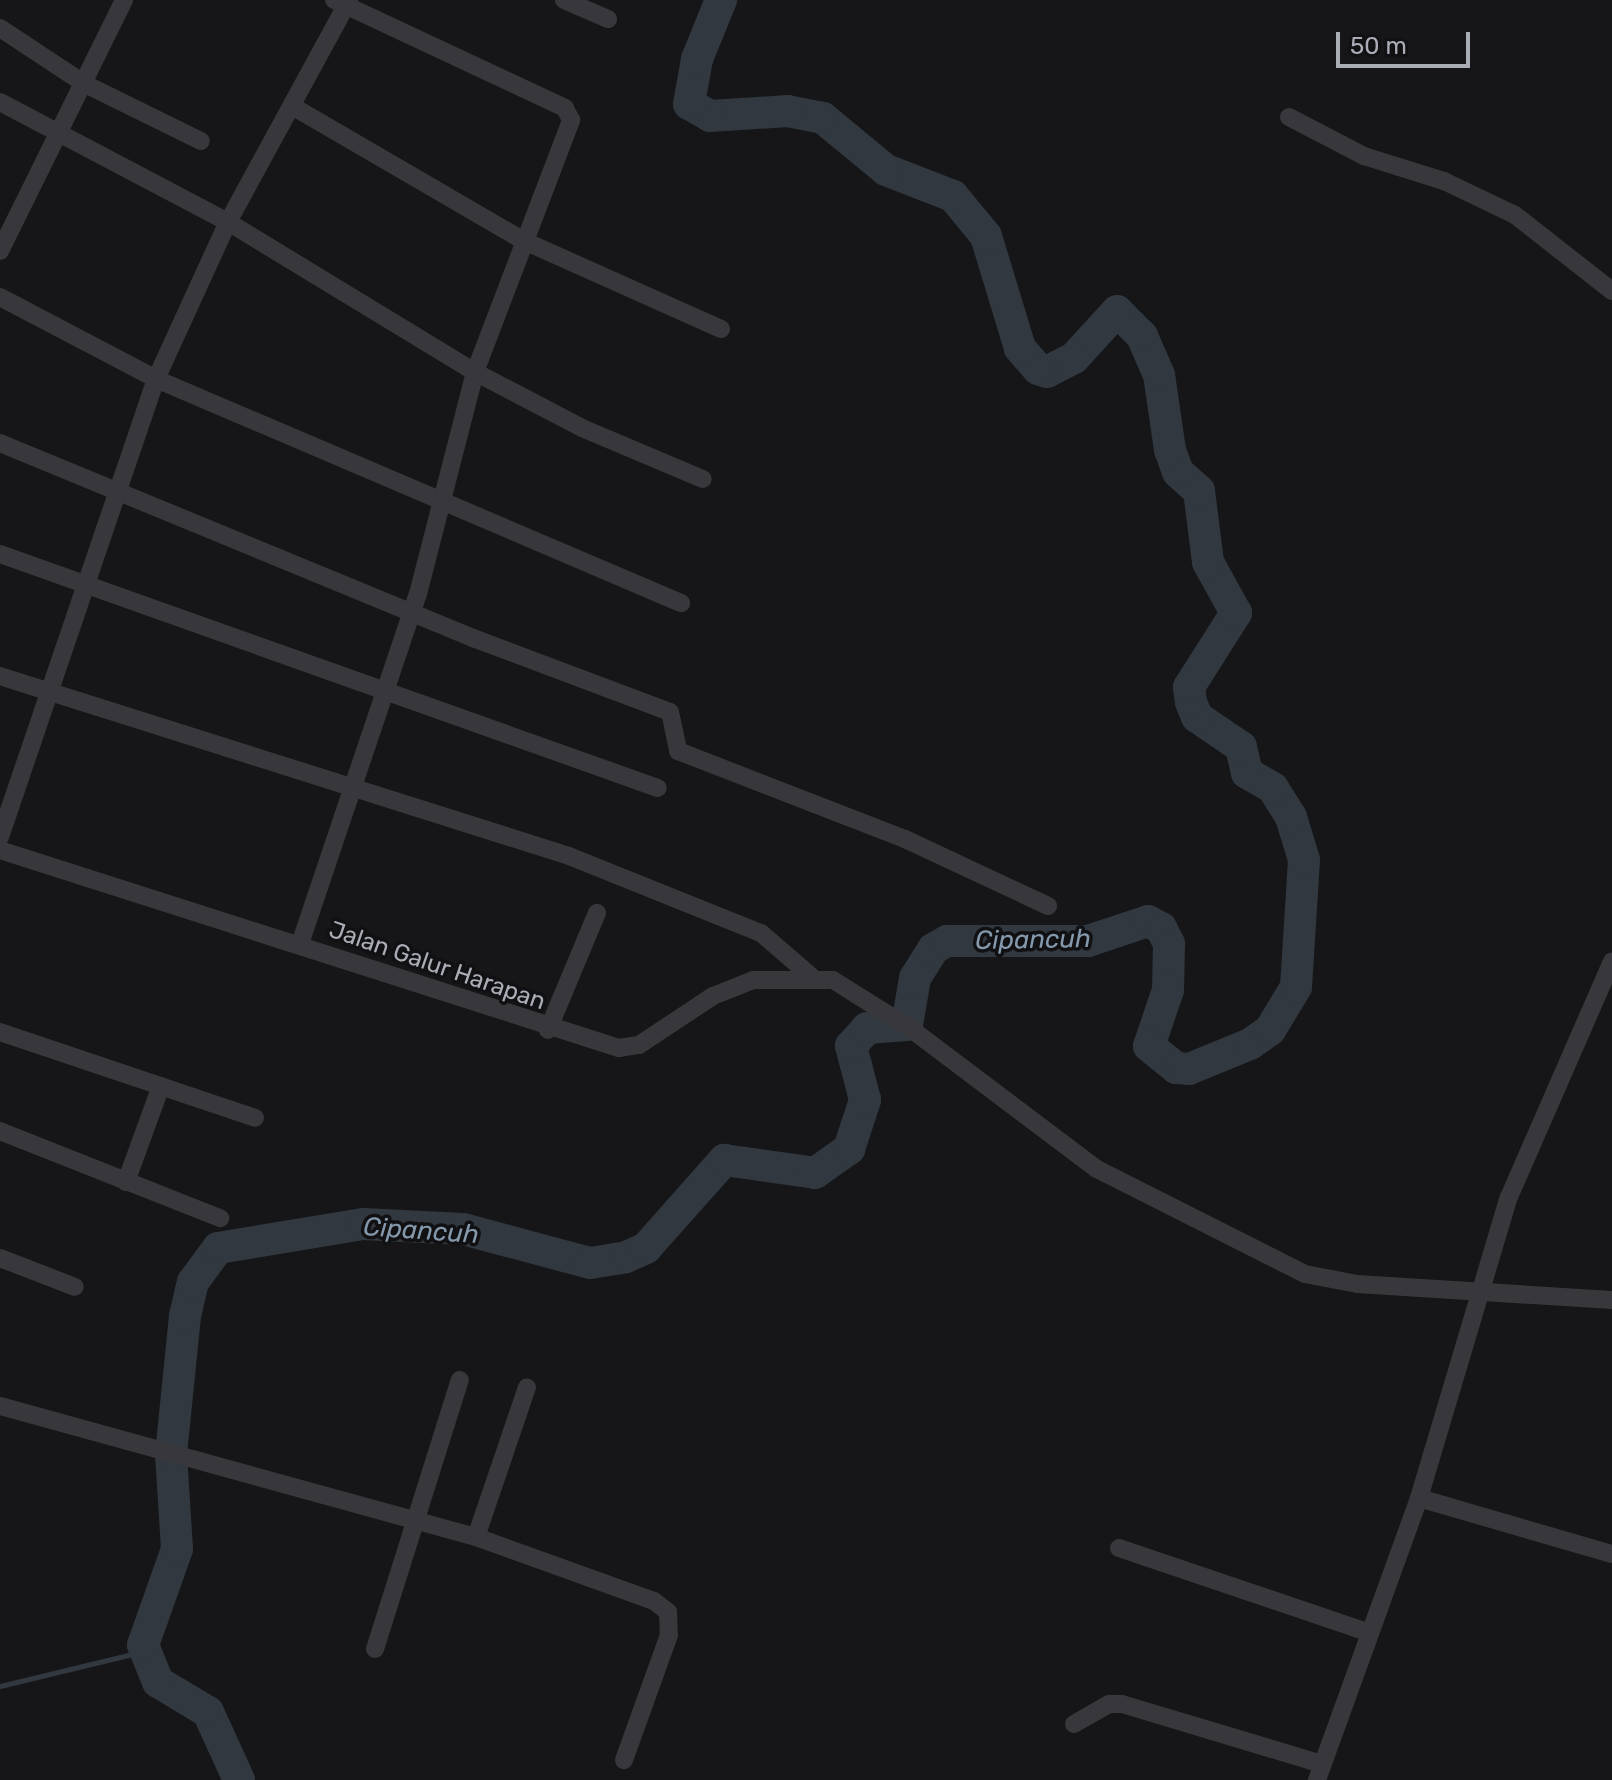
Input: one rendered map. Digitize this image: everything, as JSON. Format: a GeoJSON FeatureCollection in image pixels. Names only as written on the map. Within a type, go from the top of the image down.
{"type":"FeatureCollection","features":[{"type":"Feature","properties":{"kind":"street"},"geometry":{"type":"LineString","coordinates":[[0,251],[6,224],[61,131],[124,0]]}},
{"type":"Feature","properties":{"kind":"street"},"geometry":{"type":"LineString","coordinates":[[564,0],[608,19]]}},
{"type":"Feature","properties":{"kind":"street"},"geometry":{"type":"LineString","coordinates":[[0,837],[156,379],[228,222],[292,106],[343,2],[571,112],[475,372],[411,613],[300,944]]}},
{"type":"Feature","properties":{"kind":"street"},"geometry":{"type":"LineString","coordinates":[[0,28],[85,84],[201,141]]}},
{"type":"Feature","properties":{"kind":"street"},"geometry":{"type":"LineString","coordinates":[[0,102],[61,131],[228,222],[475,372],[582,428],[703,479]]}},
{"type":"Feature","properties":{"kind":"street"},"geometry":{"type":"LineString","coordinates":[[292,106],[522,240],[721,329]]}},
{"type":"Feature","properties":{"kind":"street"},"geometry":{"type":"LineString","coordinates":[[1289,117],[1364,156],[1444,181],[1515,215],[1612,291]]}},
{"type":"Feature","properties":{"kind":"street"},"geometry":{"type":"LineString","coordinates":[[0,297],[156,379],[439,505],[681,603]]}},
{"type":"Feature","properties":{"kind":"street"},"geometry":{"type":"LineString","coordinates":[[0,443],[411,613],[670,712],[678,751],[905,839],[1048,906]]}},
{"type":"Feature","properties":{"kind":"street"},"geometry":{"type":"LineString","coordinates":[[0,554],[384,695],[658,788]]}},
{"type":"Feature","properties":{"kind":"street"},"geometry":{"type":"LineString","coordinates":[[0,676],[355,784],[569,856],[761,933],[812,977]]}},
{"type":"Feature","properties":{"kind":"street","name":"Jalan Galur Harapan"},"geometry":{"type":"LineString","coordinates":[[0,850],[300,944],[548,1030],[630,1048],[733,987],[812,977],[851,989],[911,1029],[1097,1169],[1273,1261],[1327,1280],[1612,1300]]}},
{"type":"Feature","properties":{"kind":"street"},"geometry":{"type":"LineString","coordinates":[[548,1030],[597,913]]}},
{"type":"Feature","properties":{"kind":"street"},"geometry":{"type":"LineString","coordinates":[[1074,1724],[1109,1704],[1122,1704],[1319,1772],[1419,1498],[1509,1197],[1611,968]]}},
{"type":"Feature","properties":{"kind":"street"},"geometry":{"type":"LineString","coordinates":[[0,1032],[255,1118]]}},
{"type":"Feature","properties":{"kind":"street"},"geometry":{"type":"LineString","coordinates":[[126,1182],[161,1086]]}},
{"type":"Feature","properties":{"kind":"street"},"geometry":{"type":"LineString","coordinates":[[0,1131],[220,1218]]}},
{"type":"Feature","properties":{"kind":"street"},"geometry":{"type":"LineString","coordinates":[[0,1258],[75,1287]]}},
{"type":"Feature","properties":{"kind":"street"},"geometry":{"type":"LineString","coordinates":[[375,1649],[460,1380]]}},
{"type":"Feature","properties":{"kind":"street"},"geometry":{"type":"LineString","coordinates":[[476,1537],[527,1387]]}},
{"type":"Feature","properties":{"kind":"street"},"geometry":{"type":"LineString","coordinates":[[1,1409],[180,1452],[476,1537],[654,1601],[668,1612],[669,1635],[624,1760]]}},
{"type":"Feature","properties":{"kind":"street"},"geometry":{"type":"LineString","coordinates":[[1419,1498],[1612,1554]]}},
{"type":"Feature","properties":{"kind":"street"},"geometry":{"type":"LineString","coordinates":[[1119,1548],[1370,1633]]}},
{"type":"Feature","properties":{"kind":"waterway","name":"Cipancuh"},"geometry":{"type":"LineString","coordinates":[[239,1780],[208,1712],[158,1682],[143,1645],[177,1549],[171,1454],[185,1316],[193,1282],[218,1248],[363,1224],[463,1229],[590,1263],[626,1257],[646,1248],[724,1160],[815,1173],[849,1149],[865,1100],[851,1046],[867,1028],[907,1025],[915,978],[933,949],[947,941],[1088,941],[1148,921],[1161,928],[1169,944],[1168,990],[1149,1046],[1176,1068],[1189,1069],[1250,1044],[1270,1030],[1296,987],[1304,860],[1291,817],[1273,788],[1247,773],[1241,747],[1197,717],[1191,702],[1189,687],[1236,613],[1208,562],[1199,491],[1178,472],[1170,450],[1159,375],[1142,336],[1117,311],[1074,358],[1047,372],[1038,369],[1020,348],[986,236],[953,196],[886,170],[823,118],[788,111],[710,116],[689,104],[697,59],[721,0]]}},
{"type":"Feature","properties":{"kind":"waterway"},"geometry":{"type":"LineString","coordinates":[[0,1686],[145,1651]]}}]}
